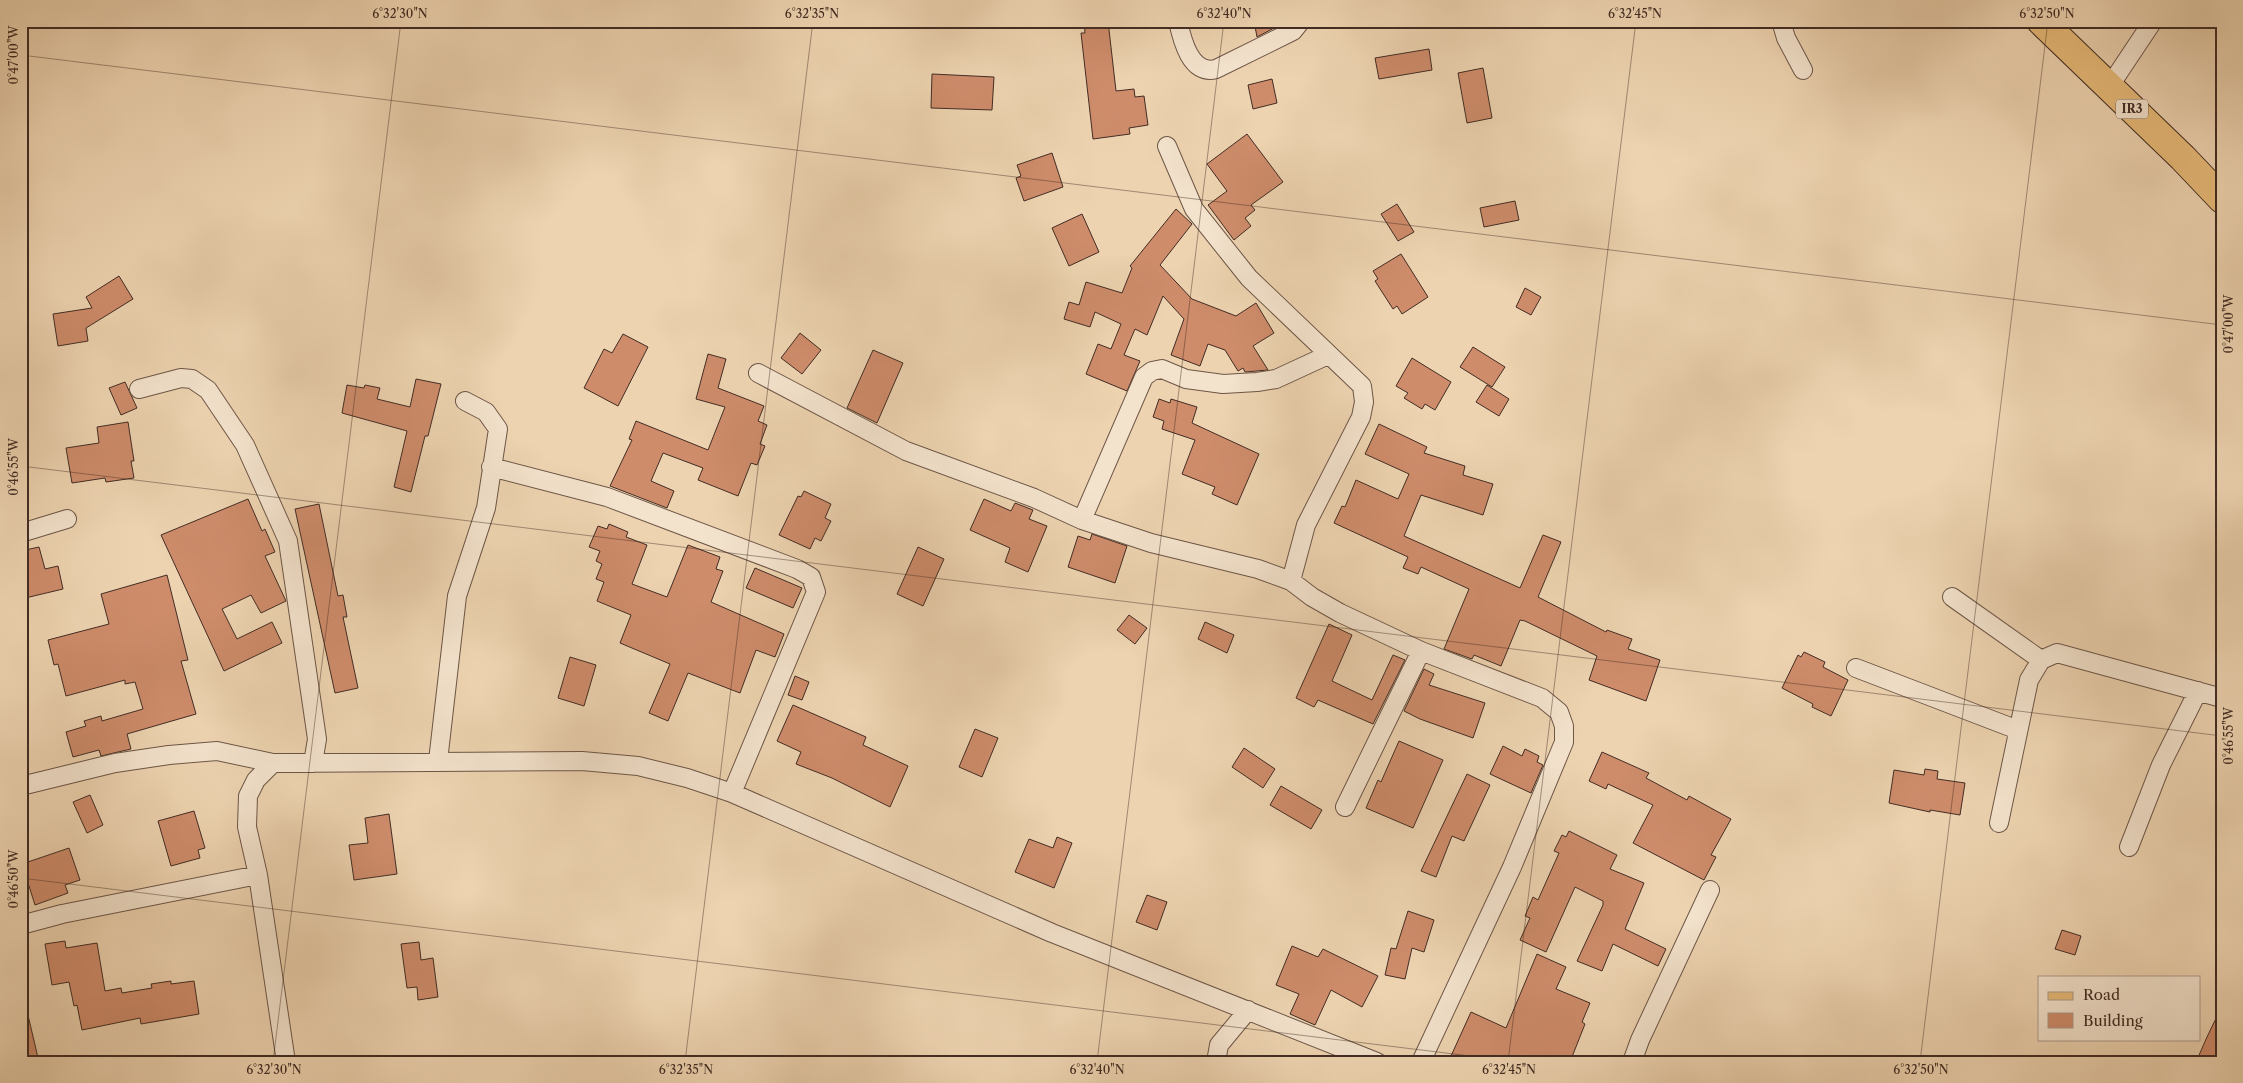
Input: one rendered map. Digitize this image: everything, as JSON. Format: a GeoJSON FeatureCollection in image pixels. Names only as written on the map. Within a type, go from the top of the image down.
{"type":"FeatureCollection","features":[{"type":"Feature","properties":{"kind":"main road","name":"IR3"},"geometry":{"type":"LineString","coordinates":[[2041,21],[2222,198]]}},
{"type":"Feature","properties":{"kind":"street"},"geometry":{"type":"LineString","coordinates":[[1178,21],[1182,39],[1190,56],[1198,67],[1208,72],[1216,70],[1293,31],[1301,21]]}},
{"type":"Feature","properties":{"kind":"street"},"geometry":{"type":"LineString","coordinates":[[1782,21],[1786,38],[1803,70]]}},
{"type":"Feature","properties":{"kind":"street"},"geometry":{"type":"LineString","coordinates":[[2109,87],[2153,21]]}},
{"type":"Feature","properties":{"kind":"street"},"geometry":{"type":"LineString","coordinates":[[1167,146],[1194,209],[1249,278],[1362,386],[1364,402],[1360,417],[1346,450],[1326,482],[1306,525],[1291,581]]}},
{"type":"Feature","properties":{"kind":"street"},"geometry":{"type":"LineString","coordinates":[[1082,520],[1144,377],[1152,371],[1162,369],[1186,379],[1223,384],[1257,382],[1276,379],[1328,355]]}},
{"type":"Feature","properties":{"kind":"street"},"geometry":{"type":"LineString","coordinates":[[758,373],[906,451],[1034,498],[1082,520],[1151,543],[1258,569],[1291,581],[1312,597],[1340,613],[1421,651],[1542,698],[1559,712],[1564,726],[1564,742],[1512,867],[1421,1062]]}},
{"type":"Feature","properties":{"kind":"street"},"geometry":{"type":"LineString","coordinates":[[139,389],[180,378],[192,379],[208,390],[246,445],[288,542],[306,651],[317,739],[313,763]]}},
{"type":"Feature","properties":{"kind":"street"},"geometry":{"type":"LineString","coordinates":[[438,761],[457,596],[486,508],[498,428],[486,412],[465,401]]}},
{"type":"Feature","properties":{"kind":"street"},"geometry":{"type":"LineString","coordinates":[[491,467],[607,497],[797,569],[811,577],[816,592],[732,793]]}},
{"type":"Feature","properties":{"kind":"street"},"geometry":{"type":"LineString","coordinates":[[21,533],[67,519]]}},
{"type":"Feature","properties":{"kind":"street"},"geometry":{"type":"LineString","coordinates":[[1952,597],[2041,660]]}},
{"type":"Feature","properties":{"kind":"street"},"geometry":{"type":"LineString","coordinates":[[1345,807],[1421,651]]}},
{"type":"Feature","properties":{"kind":"street"},"geometry":{"type":"LineString","coordinates":[[1999,823],[2029,680],[2041,660],[2057,652],[2222,698]]}},
{"type":"Feature","properties":{"kind":"street"},"geometry":{"type":"LineString","coordinates":[[1856,668],[2018,730]]}},
{"type":"Feature","properties":{"kind":"street"},"geometry":{"type":"LineString","coordinates":[[2129,848],[2161,765],[2198,691]]}},
{"type":"Feature","properties":{"kind":"street"},"geometry":{"type":"LineString","coordinates":[[21,786],[116,763],[169,755],[217,752],[273,762],[536,760],[638,766],[687,778],[732,793],[1052,933],[1377,1062]]}},
{"type":"Feature","properties":{"kind":"street"},"geometry":{"type":"LineString","coordinates":[[273,762],[256,780],[248,796],[247,827],[258,875],[286,1062]]}},
{"type":"Feature","properties":{"kind":"street"},"geometry":{"type":"LineString","coordinates":[[21,925],[62,914],[258,875]]}},
{"type":"Feature","properties":{"kind":"street"},"geometry":{"type":"LineString","coordinates":[[1632,1062],[1640,1040],[1710,890]]}},
{"type":"Feature","properties":{"kind":"street"},"geometry":{"type":"LineString","coordinates":[[1216,1062],[1219,1045],[1248,1010]]}},
{"type":"Feature","properties":{"kind":"building"},"geometry":{"type":"Polygon","coordinates":[[[1084,21],[1108,21],[1116,91],[1134,89],[1135,97],[1144,96],[1148,125],[1129,128],[1130,134],[1093,139],[1081,33],[1085,33],[1084,21]]]}},
{"type":"Feature","properties":{"kind":"building"},"geometry":{"type":"Polygon","coordinates":[[[1254,21],[1273,21],[1274,28],[1257,37],[1254,21]]]}},
{"type":"Feature","properties":{"kind":"building"},"geometry":{"type":"Polygon","coordinates":[[[1429,49],[1432,70],[1379,79],[1375,58],[1429,49]]]}},
{"type":"Feature","properties":{"kind":"building"},"geometry":{"type":"Polygon","coordinates":[[[1483,68],[1492,118],[1467,123],[1458,73],[1483,68]]]}},
{"type":"Feature","properties":{"kind":"building"},"geometry":{"type":"Polygon","coordinates":[[[932,74],[994,77],[992,110],[931,108],[932,74]]]}},
{"type":"Feature","properties":{"kind":"building"},"geometry":{"type":"Polygon","coordinates":[[[1272,79],[1277,103],[1253,109],[1248,85],[1272,79]]]}},
{"type":"Feature","properties":{"kind":"building"},"geometry":{"type":"Polygon","coordinates":[[[1247,134],[1283,182],[1251,205],[1255,210],[1245,218],[1251,226],[1234,240],[1208,205],[1227,191],[1207,164],[1247,134]]]}},
{"type":"Feature","properties":{"kind":"building"},"geometry":{"type":"Polygon","coordinates":[[[1052,153],[1063,187],[1024,201],[1016,178],[1021,176],[1017,165],[1052,153]]]}},
{"type":"Feature","properties":{"kind":"building"},"geometry":{"type":"Polygon","coordinates":[[[1515,201],[1519,220],[1484,227],[1480,208],[1515,201]]]}},
{"type":"Feature","properties":{"kind":"building"},"geometry":{"type":"Polygon","coordinates":[[[1397,204],[1414,232],[1398,241],[1381,214],[1397,204]]]}},
{"type":"Feature","properties":{"kind":"building"},"geometry":{"type":"Polygon","coordinates":[[[1176,209],[1192,224],[1160,265],[1192,299],[1236,316],[1256,303],[1274,333],[1253,346],[1268,370],[1245,372],[1243,368],[1238,371],[1225,350],[1208,344],[1200,366],[1171,355],[1184,319],[1163,296],[1147,335],[1135,329],[1124,355],[1140,361],[1127,391],[1086,374],[1098,344],[1111,349],[1121,324],[1095,312],[1090,327],[1064,319],[1069,302],[1079,305],[1086,282],[1122,293],[1132,268],[1130,266],[1176,209]]]}},
{"type":"Feature","properties":{"kind":"building"},"geometry":{"type":"Polygon","coordinates":[[[1082,214],[1099,252],[1069,266],[1052,228],[1082,214]]]}},
{"type":"Feature","properties":{"kind":"building"},"geometry":{"type":"Polygon","coordinates":[[[1401,254],[1428,297],[1402,314],[1397,306],[1393,309],[1375,281],[1378,279],[1373,271],[1401,254]]]}},
{"type":"Feature","properties":{"kind":"building"},"geometry":{"type":"Polygon","coordinates":[[[119,276],[133,299],[86,328],[88,341],[58,346],[53,314],[92,308],[86,297],[119,276]]]}},
{"type":"Feature","properties":{"kind":"building"},"geometry":{"type":"Polygon","coordinates":[[[1525,288],[1541,297],[1531,315],[1516,307],[1525,288]]]}},
{"type":"Feature","properties":{"kind":"building"},"geometry":{"type":"Polygon","coordinates":[[[800,333],[821,350],[802,374],[781,358],[800,333]]]}},
{"type":"Feature","properties":{"kind":"building"},"geometry":{"type":"Polygon","coordinates":[[[623,334],[648,347],[618,406],[584,388],[604,349],[612,353],[623,334]]]}},
{"type":"Feature","properties":{"kind":"building"},"geometry":{"type":"Polygon","coordinates":[[[1473,347],[1505,367],[1492,387],[1460,367],[1473,347]]]}},
{"type":"Feature","properties":{"kind":"building"},"geometry":{"type":"Polygon","coordinates":[[[873,350],[903,363],[877,423],[847,408],[873,350]]]}},
{"type":"Feature","properties":{"kind":"building"},"geometry":{"type":"Polygon","coordinates":[[[708,354],[726,359],[718,388],[764,406],[758,421],[767,425],[760,444],[765,446],[757,465],[751,463],[738,496],[698,480],[703,468],[663,453],[651,481],[674,491],[667,508],[610,486],[632,440],[629,439],[636,421],[708,450],[725,407],[696,399],[708,354]]]}},
{"type":"Feature","properties":{"kind":"building"},"geometry":{"type":"Polygon","coordinates":[[[1412,358],[1451,382],[1435,410],[1425,404],[1422,409],[1404,398],[1408,393],[1396,386],[1412,358]]]}},
{"type":"Feature","properties":{"kind":"building"},"geometry":{"type":"Polygon","coordinates":[[[416,379],[441,384],[411,492],[394,487],[407,431],[342,413],[347,385],[364,388],[365,385],[380,388],[377,399],[410,407],[416,379]]]}},
{"type":"Feature","properties":{"kind":"building"},"geometry":{"type":"Polygon","coordinates":[[[125,382],[137,408],[121,415],[109,388],[125,382]]]}},
{"type":"Feature","properties":{"kind":"building"},"geometry":{"type":"Polygon","coordinates":[[[1487,385],[1509,399],[1499,416],[1476,402],[1487,385]]]}},
{"type":"Feature","properties":{"kind":"building"},"geometry":{"type":"Polygon","coordinates":[[[1159,399],[1170,403],[1171,399],[1197,407],[1192,423],[1259,454],[1237,505],[1212,494],[1215,487],[1182,474],[1195,440],[1162,429],[1164,421],[1153,417],[1159,399]]]}},
{"type":"Feature","properties":{"kind":"building"},"geometry":{"type":"Polygon","coordinates":[[[128,422],[134,461],[131,461],[134,478],[106,482],[105,478],[72,483],[66,448],[99,443],[97,427],[128,422]]]}},
{"type":"Feature","properties":{"kind":"building"},"geometry":{"type":"Polygon","coordinates":[[[1379,424],[1427,447],[1424,453],[1465,466],[1463,475],[1493,484],[1483,515],[1421,495],[1404,536],[1520,588],[1543,535],[1561,542],[1538,597],[1606,632],[1607,630],[1632,639],[1628,649],[1660,660],[1646,701],[1589,680],[1597,656],[1525,621],[1520,620],[1501,666],[1474,655],[1472,659],[1444,649],[1469,589],[1421,567],[1418,574],[1403,568],[1408,557],[1334,523],[1342,506],[1345,507],[1356,480],[1398,499],[1409,474],[1365,454],[1379,424]]]}},
{"type":"Feature","properties":{"kind":"building"},"geometry":{"type":"Polygon","coordinates":[[[804,491],[831,504],[825,518],[831,521],[821,541],[815,538],[810,549],[779,535],[798,496],[801,497],[804,491]]]}},
{"type":"Feature","properties":{"kind":"building"},"geometry":{"type":"Polygon","coordinates":[[[248,499],[262,531],[265,529],[275,552],[265,556],[286,601],[261,613],[251,595],[222,609],[237,639],[272,622],[282,643],[224,671],[161,535],[248,499]]]}},
{"type":"Feature","properties":{"kind":"building"},"geometry":{"type":"Polygon","coordinates":[[[984,499],[1011,511],[1015,503],[1033,510],[1029,519],[1047,526],[1028,572],[1005,562],[1010,548],[970,530],[984,499]]]}},
{"type":"Feature","properties":{"kind":"building"},"geometry":{"type":"Polygon","coordinates":[[[319,504],[338,596],[343,595],[347,617],[343,617],[358,688],[335,693],[295,509],[319,504]]]}},
{"type":"Feature","properties":{"kind":"building"},"geometry":{"type":"Polygon","coordinates":[[[609,524],[628,532],[626,537],[647,545],[632,584],[667,597],[688,545],[720,557],[716,569],[723,571],[711,602],[784,634],[775,657],[756,650],[740,693],[688,673],[668,721],[649,713],[670,664],[620,643],[631,615],[597,601],[604,582],[596,579],[602,564],[596,561],[600,551],[589,547],[598,526],[607,529],[609,524]]]}},
{"type":"Feature","properties":{"kind":"building"},"geometry":{"type":"Polygon","coordinates":[[[1092,534],[1127,546],[1115,583],[1068,567],[1078,536],[1090,540],[1092,534]]]}},
{"type":"Feature","properties":{"kind":"building"},"geometry":{"type":"Polygon","coordinates":[[[39,547],[45,569],[58,566],[63,589],[21,599],[21,551],[39,547]]]}},
{"type":"Feature","properties":{"kind":"building"},"geometry":{"type":"Polygon","coordinates":[[[918,547],[944,559],[923,606],[897,594],[918,547]]]}},
{"type":"Feature","properties":{"kind":"building"},"geometry":{"type":"Polygon","coordinates":[[[755,568],[802,588],[793,608],[746,588],[755,568]]]}},
{"type":"Feature","properties":{"kind":"building"},"geometry":{"type":"Polygon","coordinates":[[[167,575],[188,660],[181,661],[196,714],[127,734],[131,749],[101,756],[99,750],[73,757],[66,732],[86,726],[84,721],[101,716],[102,721],[143,709],[135,682],[125,684],[125,680],[66,696],[58,664],[54,665],[48,640],[109,624],[101,594],[167,575]]]}},
{"type":"Feature","properties":{"kind":"building"},"geometry":{"type":"Polygon","coordinates":[[[1129,615],[1147,628],[1135,644],[1117,630],[1129,615]]]}},
{"type":"Feature","properties":{"kind":"building"},"geometry":{"type":"Polygon","coordinates":[[[1205,622],[1234,635],[1227,653],[1198,639],[1205,622]]]}},
{"type":"Feature","properties":{"kind":"building"},"geometry":{"type":"Polygon","coordinates":[[[1329,624],[1352,635],[1332,681],[1372,700],[1393,655],[1405,660],[1373,724],[1318,700],[1314,707],[1296,698],[1329,624]]]}},
{"type":"Feature","properties":{"kind":"building"},"geometry":{"type":"Polygon","coordinates":[[[1804,652],[1825,662],[1823,667],[1848,680],[1831,716],[1812,707],[1813,704],[1782,688],[1798,655],[1801,657],[1804,652]]]}},
{"type":"Feature","properties":{"kind":"building"},"geometry":{"type":"Polygon","coordinates":[[[570,657],[596,665],[584,706],[558,698],[570,657]]]}},
{"type":"Feature","properties":{"kind":"building"},"geometry":{"type":"Polygon","coordinates":[[[1424,669],[1434,674],[1429,685],[1485,703],[1473,738],[1420,719],[1404,711],[1424,669]]]}},
{"type":"Feature","properties":{"kind":"building"},"geometry":{"type":"Polygon","coordinates":[[[795,676],[809,682],[802,700],[788,695],[795,676]]]}},
{"type":"Feature","properties":{"kind":"building"},"geometry":{"type":"Polygon","coordinates":[[[793,705],[866,737],[863,745],[908,766],[890,807],[832,778],[796,764],[801,752],[777,741],[793,705]]]}},
{"type":"Feature","properties":{"kind":"building"},"geometry":{"type":"Polygon","coordinates":[[[975,729],[998,738],[982,777],[959,767],[975,729]]]}},
{"type":"Feature","properties":{"kind":"building"},"geometry":{"type":"Polygon","coordinates":[[[1399,741],[1443,760],[1413,828],[1366,808],[1378,780],[1381,782],[1399,741]]]}},
{"type":"Feature","properties":{"kind":"building"},"geometry":{"type":"Polygon","coordinates":[[[1503,746],[1522,756],[1525,749],[1539,756],[1537,762],[1543,765],[1531,793],[1490,774],[1503,746]]]}},
{"type":"Feature","properties":{"kind":"building"},"geometry":{"type":"Polygon","coordinates":[[[1244,748],[1275,769],[1263,788],[1232,767],[1244,748]]]}},
{"type":"Feature","properties":{"kind":"building"},"geometry":{"type":"Polygon","coordinates":[[[1602,752],[1649,773],[1646,778],[1687,800],[1689,796],[1731,819],[1711,855],[1716,857],[1704,880],[1633,843],[1653,805],[1608,784],[1606,789],[1589,781],[1602,752]]]}},
{"type":"Feature","properties":{"kind":"building"},"geometry":{"type":"Polygon","coordinates":[[[1925,769],[1938,771],[1937,779],[1965,783],[1960,815],[1930,810],[1930,812],[1889,803],[1894,770],[1924,775],[1925,769]]]}},
{"type":"Feature","properties":{"kind":"building"},"geometry":{"type":"Polygon","coordinates":[[[1467,774],[1490,785],[1464,841],[1452,836],[1436,877],[1421,871],[1467,774]]]}},
{"type":"Feature","properties":{"kind":"building"},"geometry":{"type":"Polygon","coordinates":[[[1281,786],[1322,810],[1311,829],[1270,805],[1281,786]]]}},
{"type":"Feature","properties":{"kind":"building"},"geometry":{"type":"Polygon","coordinates":[[[90,795],[103,825],[87,833],[73,802],[90,795]]]}},
{"type":"Feature","properties":{"kind":"building"},"geometry":{"type":"Polygon","coordinates":[[[194,811],[205,848],[198,850],[200,858],[171,866],[158,821],[194,811]]]}},
{"type":"Feature","properties":{"kind":"building"},"geometry":{"type":"Polygon","coordinates":[[[389,814],[397,874],[354,880],[349,845],[368,843],[365,818],[389,814]]]}},
{"type":"Feature","properties":{"kind":"building"},"geometry":{"type":"Polygon","coordinates":[[[1569,831],[1617,855],[1610,869],[1644,883],[1625,929],[1666,949],[1658,966],[1613,944],[1602,971],[1577,961],[1603,905],[1603,901],[1575,887],[1546,952],[1520,940],[1530,918],[1525,916],[1533,897],[1538,900],[1559,853],[1554,851],[1562,835],[1566,837],[1569,831]]]}},
{"type":"Feature","properties":{"kind":"building"},"geometry":{"type":"Polygon","coordinates":[[[1057,837],[1072,843],[1054,888],[1015,872],[1029,839],[1053,848],[1057,837]]]}},
{"type":"Feature","properties":{"kind":"building"},"geometry":{"type":"Polygon","coordinates":[[[69,848],[80,880],[65,885],[68,893],[35,905],[22,864],[69,848]]]}},
{"type":"Feature","properties":{"kind":"building"},"geometry":{"type":"Polygon","coordinates":[[[1147,895],[1167,902],[1157,930],[1136,922],[1147,895]]]}},
{"type":"Feature","properties":{"kind":"building"},"geometry":{"type":"Polygon","coordinates":[[[1408,911],[1434,920],[1424,952],[1412,948],[1405,979],[1385,975],[1391,948],[1396,949],[1408,911]]]}},
{"type":"Feature","properties":{"kind":"building"},"geometry":{"type":"Polygon","coordinates":[[[2062,930],[2081,936],[2075,955],[2055,949],[2062,930]]]}},
{"type":"Feature","properties":{"kind":"building"},"geometry":{"type":"Polygon","coordinates":[[[65,941],[66,948],[97,943],[105,991],[121,988],[122,993],[152,988],[151,984],[171,981],[171,984],[194,981],[199,1014],[141,1024],[140,1018],[82,1030],[77,1005],[74,1006],[69,982],[52,985],[45,944],[65,941]]]}},
{"type":"Feature","properties":{"kind":"building"},"geometry":{"type":"Polygon","coordinates":[[[419,942],[421,960],[433,958],[438,997],[418,1000],[417,987],[407,988],[401,944],[419,942]]]}},
{"type":"Feature","properties":{"kind":"building"},"geometry":{"type":"Polygon","coordinates":[[[1292,946],[1318,957],[1323,949],[1378,976],[1362,1007],[1331,990],[1315,1025],[1290,1014],[1299,994],[1276,985],[1292,946]]]}},
{"type":"Feature","properties":{"kind":"building"},"geometry":{"type":"Polygon","coordinates":[[[1537,954],[1566,967],[1556,989],[1590,1003],[1582,1022],[1585,1024],[1570,1062],[1464,1062],[1451,1056],[1471,1012],[1506,1028],[1537,954]]]}},
{"type":"Feature","properties":{"kind":"building"},"geometry":{"type":"Polygon","coordinates":[[[2222,1006],[2222,1062],[2196,1062],[2207,1037],[2222,1006]]]}},
{"type":"Feature","properties":{"kind":"building"},"geometry":{"type":"Polygon","coordinates":[[[27,1011],[39,1062],[21,1062],[21,1012],[27,1011]]]}}]}
